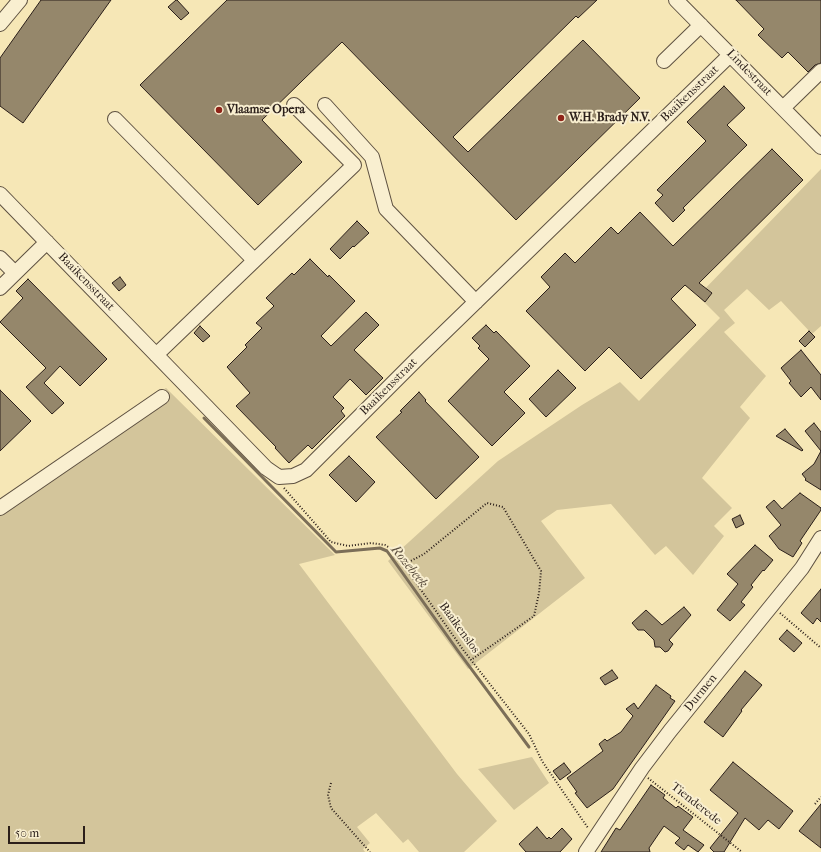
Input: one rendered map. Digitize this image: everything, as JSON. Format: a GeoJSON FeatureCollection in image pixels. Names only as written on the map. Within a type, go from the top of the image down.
{"type":"FeatureCollection","features":[{"type":"Feature","properties":{"kind":"street"},"geometry":{"type":"LineString","coordinates":[[0,24],[20,0]]}},
{"type":"Feature","properties":{"kind":"street","name":"Lindestraat"},"geometry":{"type":"LineString","coordinates":[[676,0],[821,147]]}},
{"type":"Feature","properties":{"kind":"street"},"geometry":{"type":"LineString","coordinates":[[664,61],[701,26]]}},
{"type":"Feature","properties":{"kind":"street","name":"Baaikensstraat"},"geometry":{"type":"LineString","coordinates":[[0,194],[266,468],[279,477],[293,476],[306,470],[419,357],[730,55]]}},
{"type":"Feature","properties":{"kind":"street"},"geometry":{"type":"LineString","coordinates":[[783,108],[821,72]]}},
{"type":"Feature","properties":{"kind":"street"},"geometry":{"type":"LineString","coordinates":[[156,355],[354,165],[294,105]]}},
{"type":"Feature","properties":{"kind":"street"},"geometry":{"type":"LineString","coordinates":[[325,105],[372,157],[386,209],[476,302]]}},
{"type":"Feature","properties":{"kind":"street"},"geometry":{"type":"LineString","coordinates":[[115,119],[254,260]]}},
{"type":"Feature","properties":{"kind":"street"},"geometry":{"type":"LineString","coordinates":[[0,288],[47,242]]}},
{"type":"Feature","properties":{"kind":"street"},"geometry":{"type":"LineString","coordinates":[[0,258],[15,273]]}},
{"type":"Feature","properties":{"kind":"street"},"geometry":{"type":"LineString","coordinates":[[0,508],[162,397]]}},
{"type":"Feature","properties":{"kind":"street","name":"Durmen"},"geometry":{"type":"LineString","coordinates":[[586,852],[639,772],[670,731],[802,568],[821,538]]}},
{"type":"Feature","properties":{"kind":"path","name":"Baaikenslos"},"geometry":{"type":"LineString","coordinates":[[279,477],[281,485],[331,542],[348,546],[371,543],[385,545],[392,550],[471,660],[529,734],[542,761],[595,838]]}},
{"type":"Feature","properties":{"kind":"path"},"geometry":{"type":"LineString","coordinates":[[403,565],[424,554],[487,502],[503,507],[541,571],[534,616],[471,660]]}},
{"type":"Feature","properties":{"kind":"path"},"geometry":{"type":"LineString","coordinates":[[772,605],[821,648]]}},
{"type":"Feature","properties":{"kind":"path","name":"Tienderede"},"geometry":{"type":"LineString","coordinates":[[639,772],[742,852]]}},
{"type":"Feature","properties":{"kind":"path"},"geometry":{"type":"LineString","coordinates":[[331,784],[328,795],[331,808],[370,852]]}},
{"type":"Feature","properties":{"kind":"path"},"geometry":{"type":"LineString","coordinates":[[815,804],[821,797]]}},
{"type":"Feature","properties":{"kind":"shaded area"},"geometry":{"type":"Polygon","coordinates":[[[821,169],[821,326],[812,334],[781,301],[769,310],[747,289],[724,310],[735,323],[724,332],[766,376],[740,407],[750,418],[702,478],[732,508],[714,526],[724,536],[693,575],[666,546],[655,555],[611,504],[557,510],[541,521],[585,578],[468,669],[388,561],[498,461],[582,405],[620,382],[639,401],[720,318],[698,296],[821,169]]]}},
{"type":"Feature","properties":{"kind":"shaded area"},"geometry":{"type":"Polygon","coordinates":[[[166,388],[335,555],[299,564],[457,774],[497,821],[464,852],[419,852],[408,839],[403,843],[376,813],[357,827],[370,843],[363,849],[365,852],[0,852],[0,502],[166,388]]]}},
{"type":"Feature","properties":{"kind":"shaded area"},"geometry":{"type":"Polygon","coordinates":[[[532,757],[549,783],[514,810],[478,769],[532,757]]]}},
{"type":"Feature","properties":{"kind":"building"},"geometry":{"type":"Polygon","coordinates":[[[41,0],[111,0],[23,123],[0,106],[0,58],[41,0]]]}},
{"type":"Feature","properties":{"kind":"building"},"geometry":{"type":"Polygon","coordinates":[[[176,0],[189,13],[181,20],[168,7],[176,0]]]}},
{"type":"Feature","properties":{"kind":"building","name":"W.H. Brady N.V."},"geometry":{"type":"Polygon","coordinates":[[[227,0],[597,0],[578,18],[576,16],[453,137],[468,152],[583,40],[640,98],[516,220],[342,42],[262,120],[302,162],[258,205],[140,85],[227,0]]]}},
{"type":"Feature","properties":{"kind":"building"},"geometry":{"type":"Polygon","coordinates":[[[736,0],[821,0],[821,63],[815,65],[808,72],[788,52],[782,58],[758,35],[764,29],[736,0]]]}},
{"type":"Feature","properties":{"kind":"building"},"geometry":{"type":"Polygon","coordinates":[[[724,86],[745,108],[727,125],[747,145],[683,208],[685,210],[673,222],[655,203],[663,195],[657,190],[706,141],[687,122],[724,86]]]}},
{"type":"Feature","properties":{"kind":"building"},"geometry":{"type":"Polygon","coordinates":[[[772,149],[803,180],[699,283],[712,293],[705,302],[685,285],[671,299],[696,325],[641,379],[609,347],[585,371],[526,311],[550,287],[541,277],[565,253],[575,263],[611,227],[618,234],[640,212],[673,246],[772,149]]]}},
{"type":"Feature","properties":{"kind":"building"},"geometry":{"type":"Polygon","coordinates":[[[357,221],[369,233],[340,259],[330,249],[357,221]]]}},
{"type":"Feature","properties":{"kind":"building"},"geometry":{"type":"Polygon","coordinates":[[[310,259],[328,277],[329,275],[355,301],[321,336],[331,346],[366,312],[379,325],[354,350],[383,378],[366,395],[350,379],[333,397],[344,408],[341,411],[345,416],[312,449],[308,445],[289,463],[275,448],[276,447],[236,406],[250,393],[227,367],[247,347],[245,345],[262,328],[256,323],[274,306],[266,298],[292,273],[294,275],[310,259]]]}},
{"type":"Feature","properties":{"kind":"building"},"geometry":{"type":"Polygon","coordinates":[[[120,277],[126,285],[119,291],[112,283],[120,277]]]}},
{"type":"Feature","properties":{"kind":"building"},"geometry":{"type":"Polygon","coordinates":[[[28,279],[107,359],[80,386],[60,366],[44,383],[64,403],[52,414],[26,387],[46,368],[0,322],[23,298],[16,291],[28,279]]]}},
{"type":"Feature","properties":{"kind":"building"},"geometry":{"type":"Polygon","coordinates":[[[486,325],[494,333],[496,331],[530,366],[504,392],[525,413],[492,446],[448,401],[489,359],[478,348],[480,346],[472,338],[486,325]]]}},
{"type":"Feature","properties":{"kind":"building"},"geometry":{"type":"Polygon","coordinates":[[[200,326],[210,336],[203,342],[194,333],[200,326]]]}},
{"type":"Feature","properties":{"kind":"building"},"geometry":{"type":"Polygon","coordinates":[[[809,331],[815,337],[805,347],[799,341],[809,331]]]}},
{"type":"Feature","properties":{"kind":"building"},"geometry":{"type":"Polygon","coordinates":[[[801,350],[821,375],[821,400],[811,387],[801,397],[789,383],[791,381],[781,368],[801,350]]]}},
{"type":"Feature","properties":{"kind":"building"},"geometry":{"type":"Polygon","coordinates":[[[558,370],[576,388],[546,417],[529,399],[558,370]]]}},
{"type":"Feature","properties":{"kind":"building"},"geometry":{"type":"Polygon","coordinates":[[[0,390],[31,421],[0,451],[0,390]]]}},
{"type":"Feature","properties":{"kind":"building"},"geometry":{"type":"Polygon","coordinates":[[[419,392],[426,400],[425,401],[479,457],[436,499],[376,437],[402,412],[400,411],[419,392]]]}},
{"type":"Feature","properties":{"kind":"building"},"geometry":{"type":"Polygon","coordinates":[[[814,423],[821,432],[821,451],[805,431],[814,423]]]}},
{"type":"Feature","properties":{"kind":"building"},"geometry":{"type":"Polygon","coordinates":[[[785,429],[803,450],[802,451],[776,436],[785,429]]]}},
{"type":"Feature","properties":{"kind":"building"},"geometry":{"type":"Polygon","coordinates":[[[821,451],[821,490],[805,480],[806,479],[802,474],[814,464],[821,451]]]}},
{"type":"Feature","properties":{"kind":"building"},"geometry":{"type":"Polygon","coordinates":[[[349,456],[375,482],[356,502],[329,475],[349,456]]]}},
{"type":"Feature","properties":{"kind":"building"},"geometry":{"type":"Polygon","coordinates":[[[800,493],[821,508],[821,510],[800,541],[802,543],[793,557],[779,549],[769,536],[781,525],[766,507],[774,500],[782,509],[800,493]]]}},
{"type":"Feature","properties":{"kind":"building"},"geometry":{"type":"Polygon","coordinates":[[[740,515],[744,524],[736,528],[732,519],[740,515]]]}},
{"type":"Feature","properties":{"kind":"building"},"geometry":{"type":"Polygon","coordinates":[[[755,545],[773,560],[751,585],[753,587],[741,602],[745,605],[730,621],[717,610],[738,584],[727,574],[755,545]]]}},
{"type":"Feature","properties":{"kind":"building"},"geometry":{"type":"Polygon","coordinates":[[[821,589],[821,622],[817,618],[813,624],[801,613],[821,589]]]}},
{"type":"Feature","properties":{"kind":"building"},"geometry":{"type":"Polygon","coordinates":[[[684,607],[691,615],[669,640],[673,644],[668,651],[665,652],[660,647],[655,647],[654,640],[644,630],[638,630],[632,623],[646,610],[662,625],[684,607]]]}},
{"type":"Feature","properties":{"kind":"building"},"geometry":{"type":"Polygon","coordinates":[[[787,630],[802,643],[794,652],[779,639],[787,630]]]}},
{"type":"Feature","properties":{"kind":"building"},"geometry":{"type":"Polygon","coordinates":[[[612,670],[618,678],[605,685],[600,678],[612,670]]]}},
{"type":"Feature","properties":{"kind":"building"},"geometry":{"type":"Polygon","coordinates":[[[745,671],[762,685],[741,710],[742,711],[723,737],[704,722],[745,671]]]}},
{"type":"Feature","properties":{"kind":"building"},"geometry":{"type":"Polygon","coordinates":[[[656,685],[671,696],[670,698],[675,701],[613,789],[587,808],[575,793],[577,792],[567,778],[603,751],[599,744],[605,739],[607,741],[621,732],[633,716],[626,709],[634,703],[638,709],[656,685]]]}},
{"type":"Feature","properties":{"kind":"building"},"geometry":{"type":"Polygon","coordinates":[[[733,762],[793,811],[779,829],[768,820],[759,830],[745,818],[724,852],[714,852],[710,848],[738,813],[710,790],[733,762]]]}},
{"type":"Feature","properties":{"kind":"building"},"geometry":{"type":"Polygon","coordinates":[[[564,763],[571,772],[560,780],[553,771],[564,763]]]}},
{"type":"Feature","properties":{"kind":"building"},"geometry":{"type":"Polygon","coordinates":[[[651,785],[665,795],[663,798],[676,808],[678,806],[693,817],[683,830],[704,845],[698,852],[688,845],[684,850],[675,843],[680,838],[664,826],[649,848],[650,852],[601,852],[616,828],[620,830],[651,785]]]}},
{"type":"Feature","properties":{"kind":"building"},"geometry":{"type":"Polygon","coordinates":[[[821,804],[821,848],[799,831],[821,804]]]}},
{"type":"Feature","properties":{"kind":"building"},"geometry":{"type":"Polygon","coordinates":[[[537,827],[547,839],[549,837],[551,839],[562,828],[572,839],[560,852],[526,852],[519,844],[537,827]]]}},
{"type":"Feature","properties":{"kind":"waterway","name":"Rozebeek"},"geometry":{"type":"LineString","coordinates":[[204,418],[336,552],[380,548],[387,551],[529,747]]}},
{"type":"Feature","properties":{"kind":"place","name":"Vlaamse Opera"},"geometry":{"type":"Point","coordinates":[219,110]}},
{"type":"Feature","properties":{"kind":"place","name":"W.H. Brady N.V."},"geometry":{"type":"Point","coordinates":[561,118]}}]}
